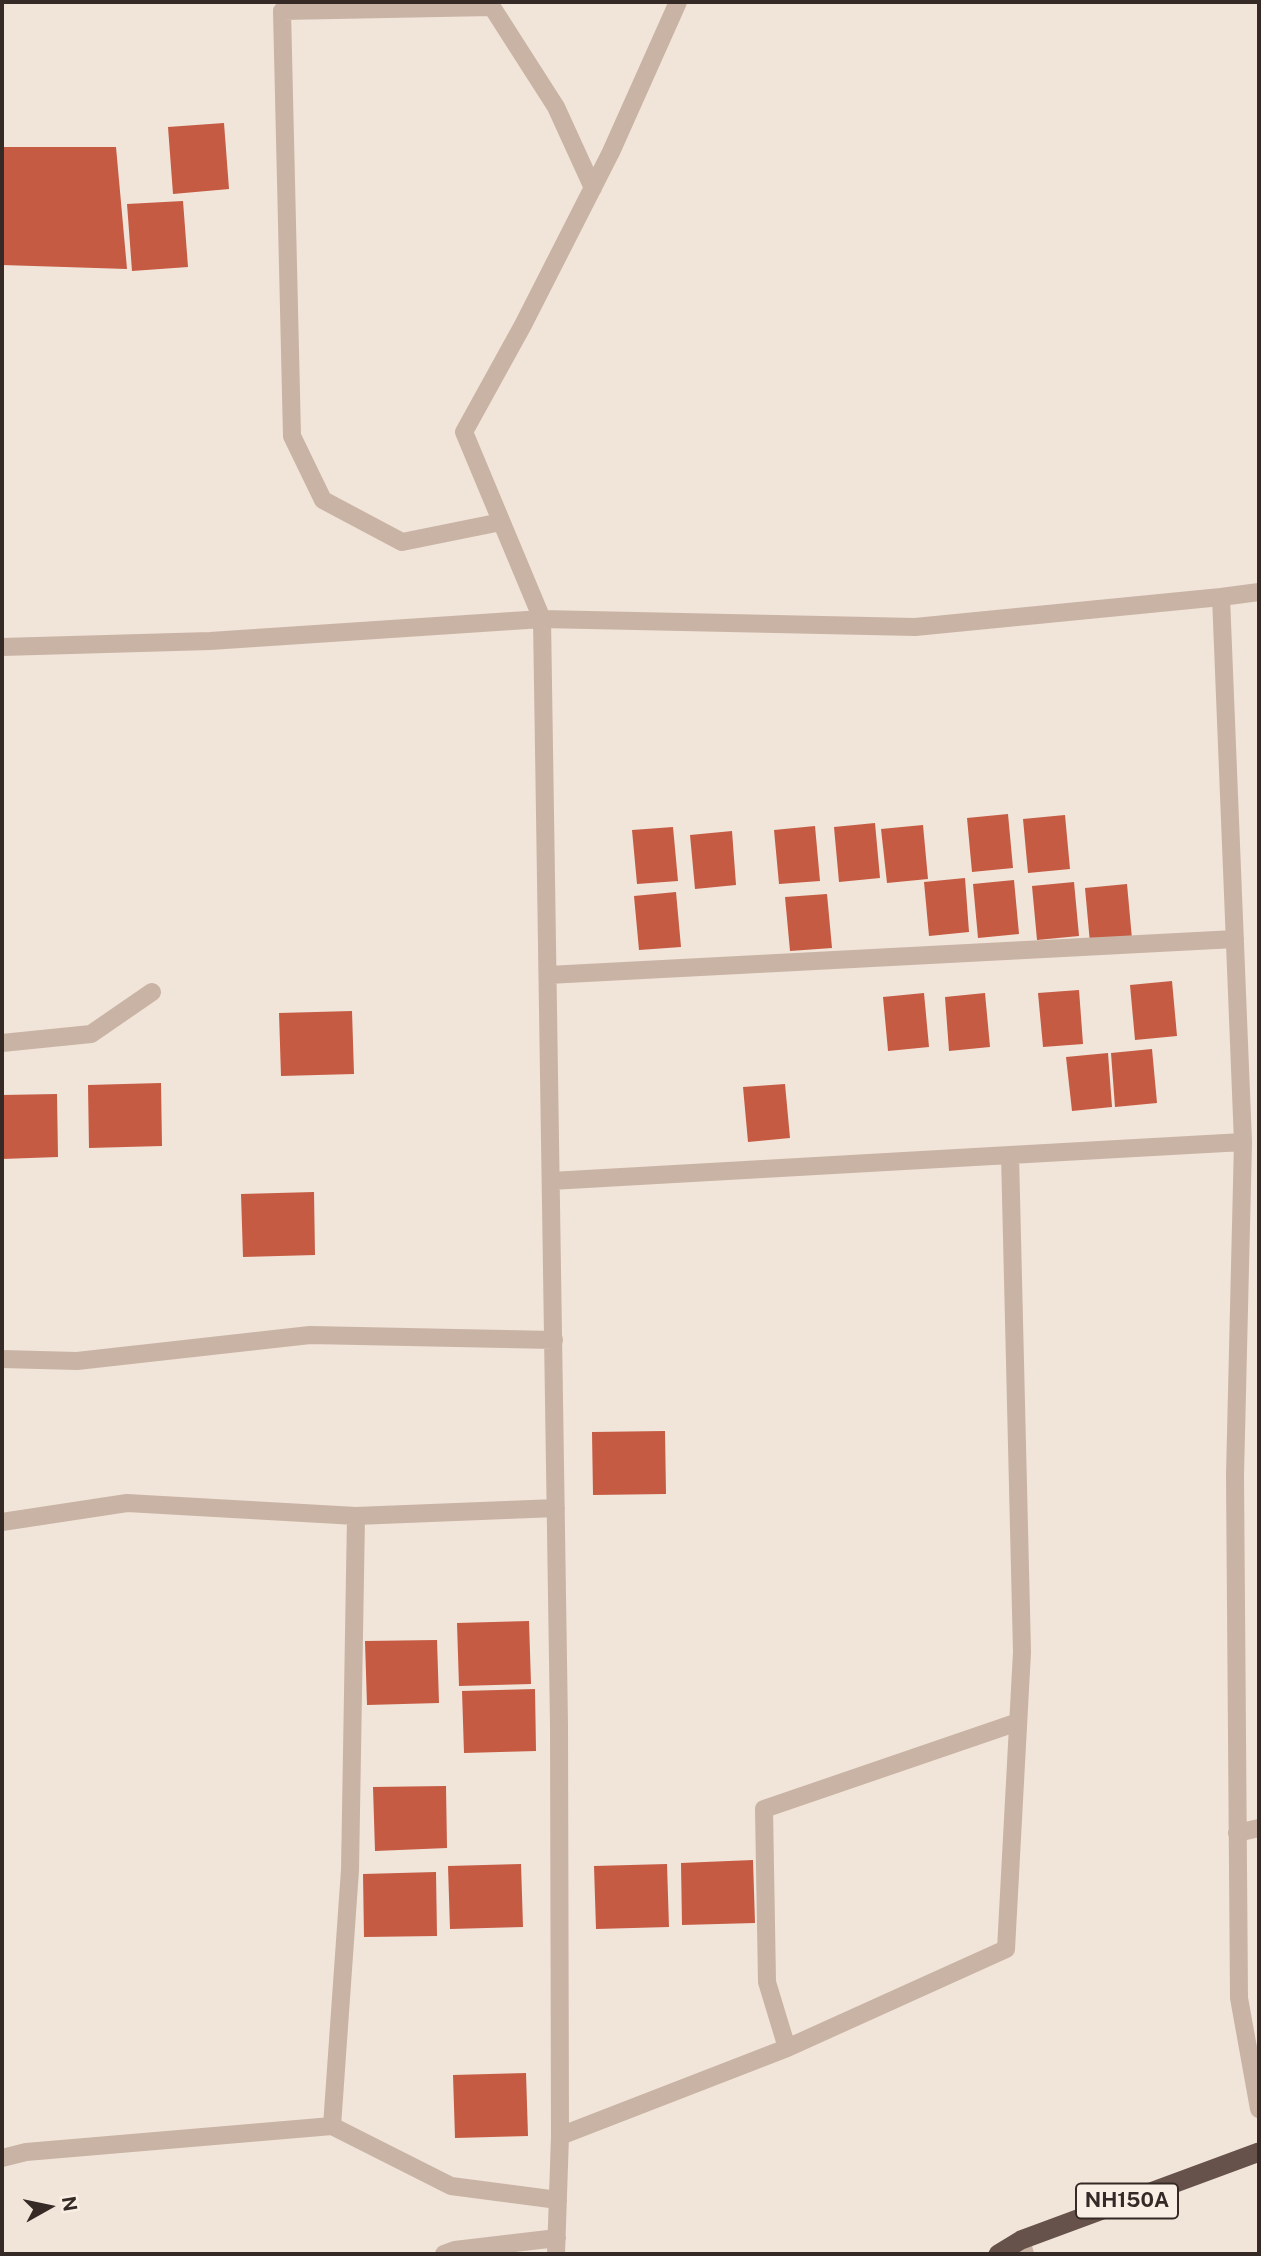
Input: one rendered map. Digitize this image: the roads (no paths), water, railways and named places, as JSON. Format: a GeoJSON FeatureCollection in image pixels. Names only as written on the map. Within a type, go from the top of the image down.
{"type":"FeatureCollection","features":[{"type":"Feature","properties":{"kind":"highway","name":"NH150A"},"geometry":{"type":"LineString","coordinates":[[998,2254],[1023,2247],[1259,2152]]}},
{"type":"Feature","properties":{"kind":"street"},"geometry":{"type":"LineString","coordinates":[[444,2254],[455,2250],[557,2246],[560,2136],[556,1508],[542,619],[464,432],[523,325],[593,188],[678,2]]}},
{"type":"Feature","properties":{"kind":"street"},"geometry":{"type":"LineString","coordinates":[[501,522],[402,542],[323,500],[292,436],[282,11],[492,6],[556,107],[593,188]]}},
{"type":"Feature","properties":{"kind":"street"},"geometry":{"type":"LineString","coordinates":[[2,647],[211,641],[542,619],[915,627],[1259,592]]}},
{"type":"Feature","properties":{"kind":"street"},"geometry":{"type":"LineString","coordinates":[[1221,597],[1243,1142],[1235,1475],[1238,1998],[1259,2109]]}},
{"type":"Feature","properties":{"kind":"street"},"geometry":{"type":"LineString","coordinates":[[548,975],[1235,939]]}},
{"type":"Feature","properties":{"kind":"street"},"geometry":{"type":"LineString","coordinates":[[2,1043],[91,1034],[152,992]]}},
{"type":"Feature","properties":{"kind":"street"},"geometry":{"type":"LineString","coordinates":[[551,1181],[1243,1142]]}},
{"type":"Feature","properties":{"kind":"street"},"geometry":{"type":"LineString","coordinates":[[560,2136],[787,2048],[1006,1949],[1023,1652],[1010,1155]]}},
{"type":"Feature","properties":{"kind":"street"},"geometry":{"type":"LineString","coordinates":[[2,1359],[77,1362],[310,1335],[554,1340]]}},
{"type":"Feature","properties":{"kind":"street"},"geometry":{"type":"LineString","coordinates":[[2,1522],[127,1503],[356,1516],[556,1508]]}},
{"type":"Feature","properties":{"kind":"street"},"geometry":{"type":"LineString","coordinates":[[332,2126],[350,1870],[356,1516]]}},
{"type":"Feature","properties":{"kind":"street"},"geometry":{"type":"LineString","coordinates":[[787,2048],[767,1982],[764,1810],[1018,1722]]}},
{"type":"Feature","properties":{"kind":"street"},"geometry":{"type":"LineString","coordinates":[[1237,1833],[1259,1828]]}},
{"type":"Feature","properties":{"kind":"street"},"geometry":{"type":"LineString","coordinates":[[2,2158],[26,2152],[332,2126],[451,2186],[558,2200]]}}]}
